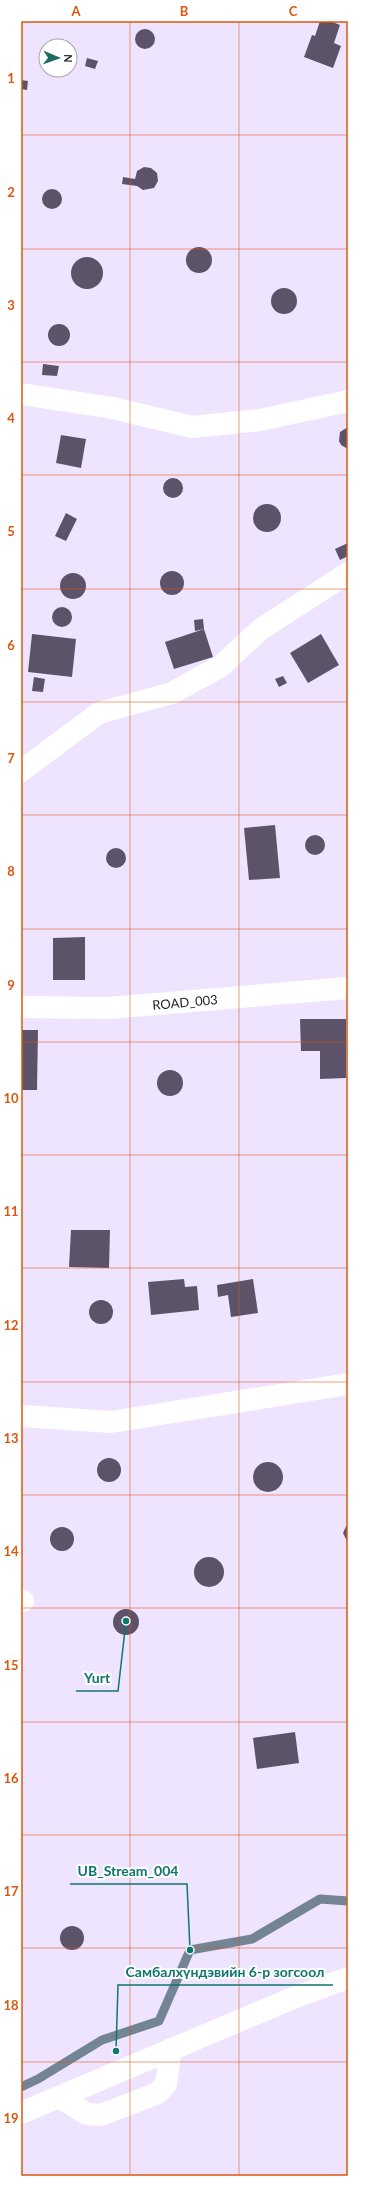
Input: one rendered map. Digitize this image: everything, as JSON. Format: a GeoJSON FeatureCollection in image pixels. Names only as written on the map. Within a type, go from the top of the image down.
{"type":"FeatureCollection","features":[{"type":"Feature","properties":{"kind":"street"},"geometry":{"type":"LineString","coordinates":[[21,394],[113,408],[192,427],[260,420],[348,401]]}},
{"type":"Feature","properties":{"kind":"street"},"geometry":{"type":"LineString","coordinates":[[21,771],[99,713],[172,693],[221,666],[262,629],[348,573]]}},
{"type":"Feature","properties":{"kind":"street","name":"ROAD_003"},"geometry":{"type":"LineString","coordinates":[[21,1007],[108,1008],[348,988]]}},
{"type":"Feature","properties":{"kind":"street"},"geometry":{"type":"LineString","coordinates":[[21,1416],[111,1422],[348,1384]]}},
{"type":"Feature","properties":{"kind":"street"},"geometry":{"type":"LineString","coordinates":[[21,2113],[293,1998],[348,1978]]}},
{"type":"Feature","properties":{"kind":"street"},"geometry":{"type":"LineString","coordinates":[[59,2097],[87,2114],[101,2115],[158,2093],[166,2084],[171,2049]]}},
{"type":"Feature","properties":{"kind":"building"},"geometry":{"type":"Polygon","coordinates":[[[320,21],[330,21],[340,25],[334,43],[341,46],[333,68],[304,57],[312,35],[315,36],[320,21]]]}},
{"type":"Feature","properties":{"kind":"building"},"geometry":{"type":"Polygon","coordinates":[[[141,29],[149,29],[155,35],[155,43],[149,49],[141,49],[135,43],[135,35],[141,29]]]}},
{"type":"Feature","properties":{"kind":"building"},"geometry":{"type":"Polygon","coordinates":[[[87,58],[98,61],[95,69],[85,66],[87,58]]]}},
{"type":"Feature","properties":{"kind":"building"},"geometry":{"type":"Polygon","coordinates":[[[21,80],[28,81],[27,90],[21,89],[21,80]]]}},
{"type":"Feature","properties":{"kind":"building"},"geometry":{"type":"Polygon","coordinates":[[[144,167],[151,168],[157,173],[158,181],[154,188],[143,190],[137,186],[122,184],[123,177],[135,179],[137,171],[144,167]]]}},
{"type":"Feature","properties":{"kind":"building"},"geometry":{"type":"Polygon","coordinates":[[[48,189],[56,189],[62,195],[62,203],[56,209],[48,209],[42,203],[42,195],[48,189]]]}},
{"type":"Feature","properties":{"kind":"building"},"geometry":{"type":"Polygon","coordinates":[[[199,247],[208,251],[212,260],[208,269],[199,273],[190,269],[186,260],[190,251],[199,247]]]}},
{"type":"Feature","properties":{"kind":"building"},"geometry":{"type":"Polygon","coordinates":[[[87,257],[93,258],[100,264],[103,273],[102,279],[96,286],[87,289],[81,288],[74,282],[71,273],[72,267],[78,260],[87,257]]]}},
{"type":"Feature","properties":{"kind":"building"},"geometry":{"type":"Polygon","coordinates":[[[284,288],[293,292],[297,301],[293,310],[284,314],[275,310],[271,301],[275,292],[284,288]]]}},
{"type":"Feature","properties":{"kind":"building"},"geometry":{"type":"Polygon","coordinates":[[[55,324],[63,324],[70,331],[70,339],[63,346],[55,346],[48,339],[48,331],[55,324]]]}},
{"type":"Feature","properties":{"kind":"building"},"geometry":{"type":"Polygon","coordinates":[[[43,364],[59,366],[57,376],[42,375],[43,364]]]}},
{"type":"Feature","properties":{"kind":"building"},"geometry":{"type":"Polygon","coordinates":[[[348,427],[348,449],[341,445],[339,441],[340,432],[348,427]]]}},
{"type":"Feature","properties":{"kind":"building"},"geometry":{"type":"Polygon","coordinates":[[[61,435],[86,439],[81,468],[56,463],[61,435]]]}},
{"type":"Feature","properties":{"kind":"building"},"geometry":{"type":"Polygon","coordinates":[[[169,478],[177,478],[183,484],[183,492],[177,498],[169,498],[163,492],[163,484],[169,478]]]}},
{"type":"Feature","properties":{"kind":"building"},"geometry":{"type":"Polygon","coordinates":[[[267,504],[277,508],[281,518],[277,528],[267,532],[257,528],[253,518],[257,508],[267,504]]]}},
{"type":"Feature","properties":{"kind":"building"},"geometry":{"type":"Polygon","coordinates":[[[66,513],[77,519],[66,541],[55,536],[66,513]]]}},
{"type":"Feature","properties":{"kind":"building"},"geometry":{"type":"Polygon","coordinates":[[[348,543],[348,556],[340,560],[335,549],[348,543]]]}},
{"type":"Feature","properties":{"kind":"building"},"geometry":{"type":"Polygon","coordinates":[[[172,571],[181,574],[184,583],[181,592],[172,595],[163,592],[160,583],[163,574],[172,571]]]}},
{"type":"Feature","properties":{"kind":"building"},"geometry":{"type":"Polygon","coordinates":[[[73,573],[82,577],[86,586],[82,595],[73,599],[64,595],[60,586],[64,577],[73,573]]]}},
{"type":"Feature","properties":{"kind":"building"},"geometry":{"type":"Polygon","coordinates":[[[58,607],[66,607],[72,613],[72,621],[66,627],[58,627],[52,621],[52,613],[58,607]]]}},
{"type":"Feature","properties":{"kind":"building"},"geometry":{"type":"Polygon","coordinates":[[[203,619],[204,629],[195,631],[194,620],[203,619]]]}},
{"type":"Feature","properties":{"kind":"building"},"geometry":{"type":"Polygon","coordinates":[[[204,629],[213,657],[174,669],[165,642],[204,629]]]}},
{"type":"Feature","properties":{"kind":"building"},"geometry":{"type":"Polygon","coordinates":[[[32,634],[76,639],[72,677],[28,672],[32,634]]]}},
{"type":"Feature","properties":{"kind":"building"},"geometry":{"type":"Polygon","coordinates":[[[321,634],[339,665],[308,683],[290,653],[321,634]]]}},
{"type":"Feature","properties":{"kind":"building"},"geometry":{"type":"Polygon","coordinates":[[[283,676],[287,683],[279,687],[275,679],[283,676]]]}},
{"type":"Feature","properties":{"kind":"building"},"geometry":{"type":"Polygon","coordinates":[[[34,677],[45,679],[43,692],[32,691],[34,677]]]}},
{"type":"Feature","properties":{"kind":"building"},"geometry":{"type":"Polygon","coordinates":[[[275,825],[280,878],[249,880],[244,828],[275,825]]]}},
{"type":"Feature","properties":{"kind":"building"},"geometry":{"type":"Polygon","coordinates":[[[311,835],[319,835],[325,841],[325,849],[319,855],[311,855],[305,849],[305,841],[311,835]]]}},
{"type":"Feature","properties":{"kind":"building"},"geometry":{"type":"Polygon","coordinates":[[[112,848],[120,848],[126,854],[126,862],[120,868],[112,868],[106,862],[106,854],[112,848]]]}},
{"type":"Feature","properties":{"kind":"building"},"geometry":{"type":"Polygon","coordinates":[[[85,937],[85,980],[53,980],[53,938],[85,937]]]}},
{"type":"Feature","properties":{"kind":"building"},"geometry":{"type":"Polygon","coordinates":[[[300,1019],[346,1019],[346,1078],[320,1079],[320,1051],[301,1051],[300,1019]]]}},
{"type":"Feature","properties":{"kind":"building"},"geometry":{"type":"Polygon","coordinates":[[[21,1030],[38,1030],[37,1090],[21,1090],[21,1030]]]}},
{"type":"Feature","properties":{"kind":"building"},"geometry":{"type":"Polygon","coordinates":[[[170,1070],[179,1074],[183,1083],[179,1092],[170,1096],[161,1092],[157,1083],[161,1074],[170,1070]]]}},
{"type":"Feature","properties":{"kind":"building"},"geometry":{"type":"Polygon","coordinates":[[[71,1230],[110,1230],[109,1268],[69,1267],[71,1230]]]}},
{"type":"Feature","properties":{"kind":"building"},"geometry":{"type":"Polygon","coordinates":[[[184,1279],[185,1287],[197,1286],[199,1310],[151,1315],[148,1282],[184,1279]]]}},
{"type":"Feature","properties":{"kind":"building"},"geometry":{"type":"Polygon","coordinates":[[[253,1279],[258,1313],[231,1317],[228,1295],[218,1297],[217,1285],[253,1279]]]}},
{"type":"Feature","properties":{"kind":"building"},"geometry":{"type":"Polygon","coordinates":[[[101,1300],[106,1301],[112,1307],[112,1317],[106,1323],[101,1324],[96,1323],[90,1317],[89,1312],[90,1307],[96,1301],[101,1300]]]}},
{"type":"Feature","properties":{"kind":"building"},"geometry":{"type":"Polygon","coordinates":[[[109,1458],[117,1462],[121,1470],[117,1478],[109,1482],[101,1478],[97,1470],[101,1462],[109,1458]]]}},
{"type":"Feature","properties":{"kind":"building"},"geometry":{"type":"Polygon","coordinates":[[[268,1462],[274,1463],[282,1471],[282,1483],[274,1491],[268,1492],[262,1491],[254,1483],[253,1477],[254,1471],[262,1463],[268,1462]]]}},
{"type":"Feature","properties":{"kind":"building"},"geometry":{"type":"Polygon","coordinates":[[[348,1522],[348,1543],[343,1533],[348,1522]]]}},
{"type":"Feature","properties":{"kind":"building"},"geometry":{"type":"Polygon","coordinates":[[[62,1527],[71,1530],[74,1539],[71,1548],[62,1551],[53,1548],[50,1539],[53,1530],[62,1527]]]}},
{"type":"Feature","properties":{"kind":"building"},"geometry":{"type":"Polygon","coordinates":[[[209,1557],[215,1558],[223,1566],[223,1578],[215,1586],[209,1587],[203,1586],[195,1578],[194,1572],[195,1566],[203,1558],[209,1557]]]}},
{"type":"Feature","properties":{"kind":"building"},"geometry":{"type":"Polygon","coordinates":[[[126,1609],[135,1613],[139,1622],[135,1631],[126,1635],[117,1631],[113,1622],[117,1613],[126,1609]]]}},
{"type":"Feature","properties":{"kind":"building"},"geometry":{"type":"Polygon","coordinates":[[[295,1732],[299,1763],[257,1769],[253,1738],[295,1732]]]}},
{"type":"Feature","properties":{"kind":"building"},"geometry":{"type":"Polygon","coordinates":[[[72,1926],[81,1929],[84,1938],[81,1947],[72,1950],[63,1947],[60,1938],[63,1929],[72,1926]]]}},
{"type":"Feature","properties":{"kind":"waterway"},"geometry":{"type":"LineString","coordinates":[[21,2087],[38,2079],[102,2040],[159,2021],[190,1950],[252,1939],[320,1899],[348,1901]]}},
{"type":"Feature","properties":{"kind":"place","name":"Yurt"},"geometry":{"type":"Point","coordinates":[126,1621]}},
{"type":"Feature","properties":{"kind":"place","name":"UB_Stream_004"},"geometry":{"type":"Point","coordinates":[190,1950]}},
{"type":"Feature","properties":{"kind":"place","name":"Самбалхүндэвийн 6-р зогсоол"},"geometry":{"type":"Point","coordinates":[116,2051]}}]}
